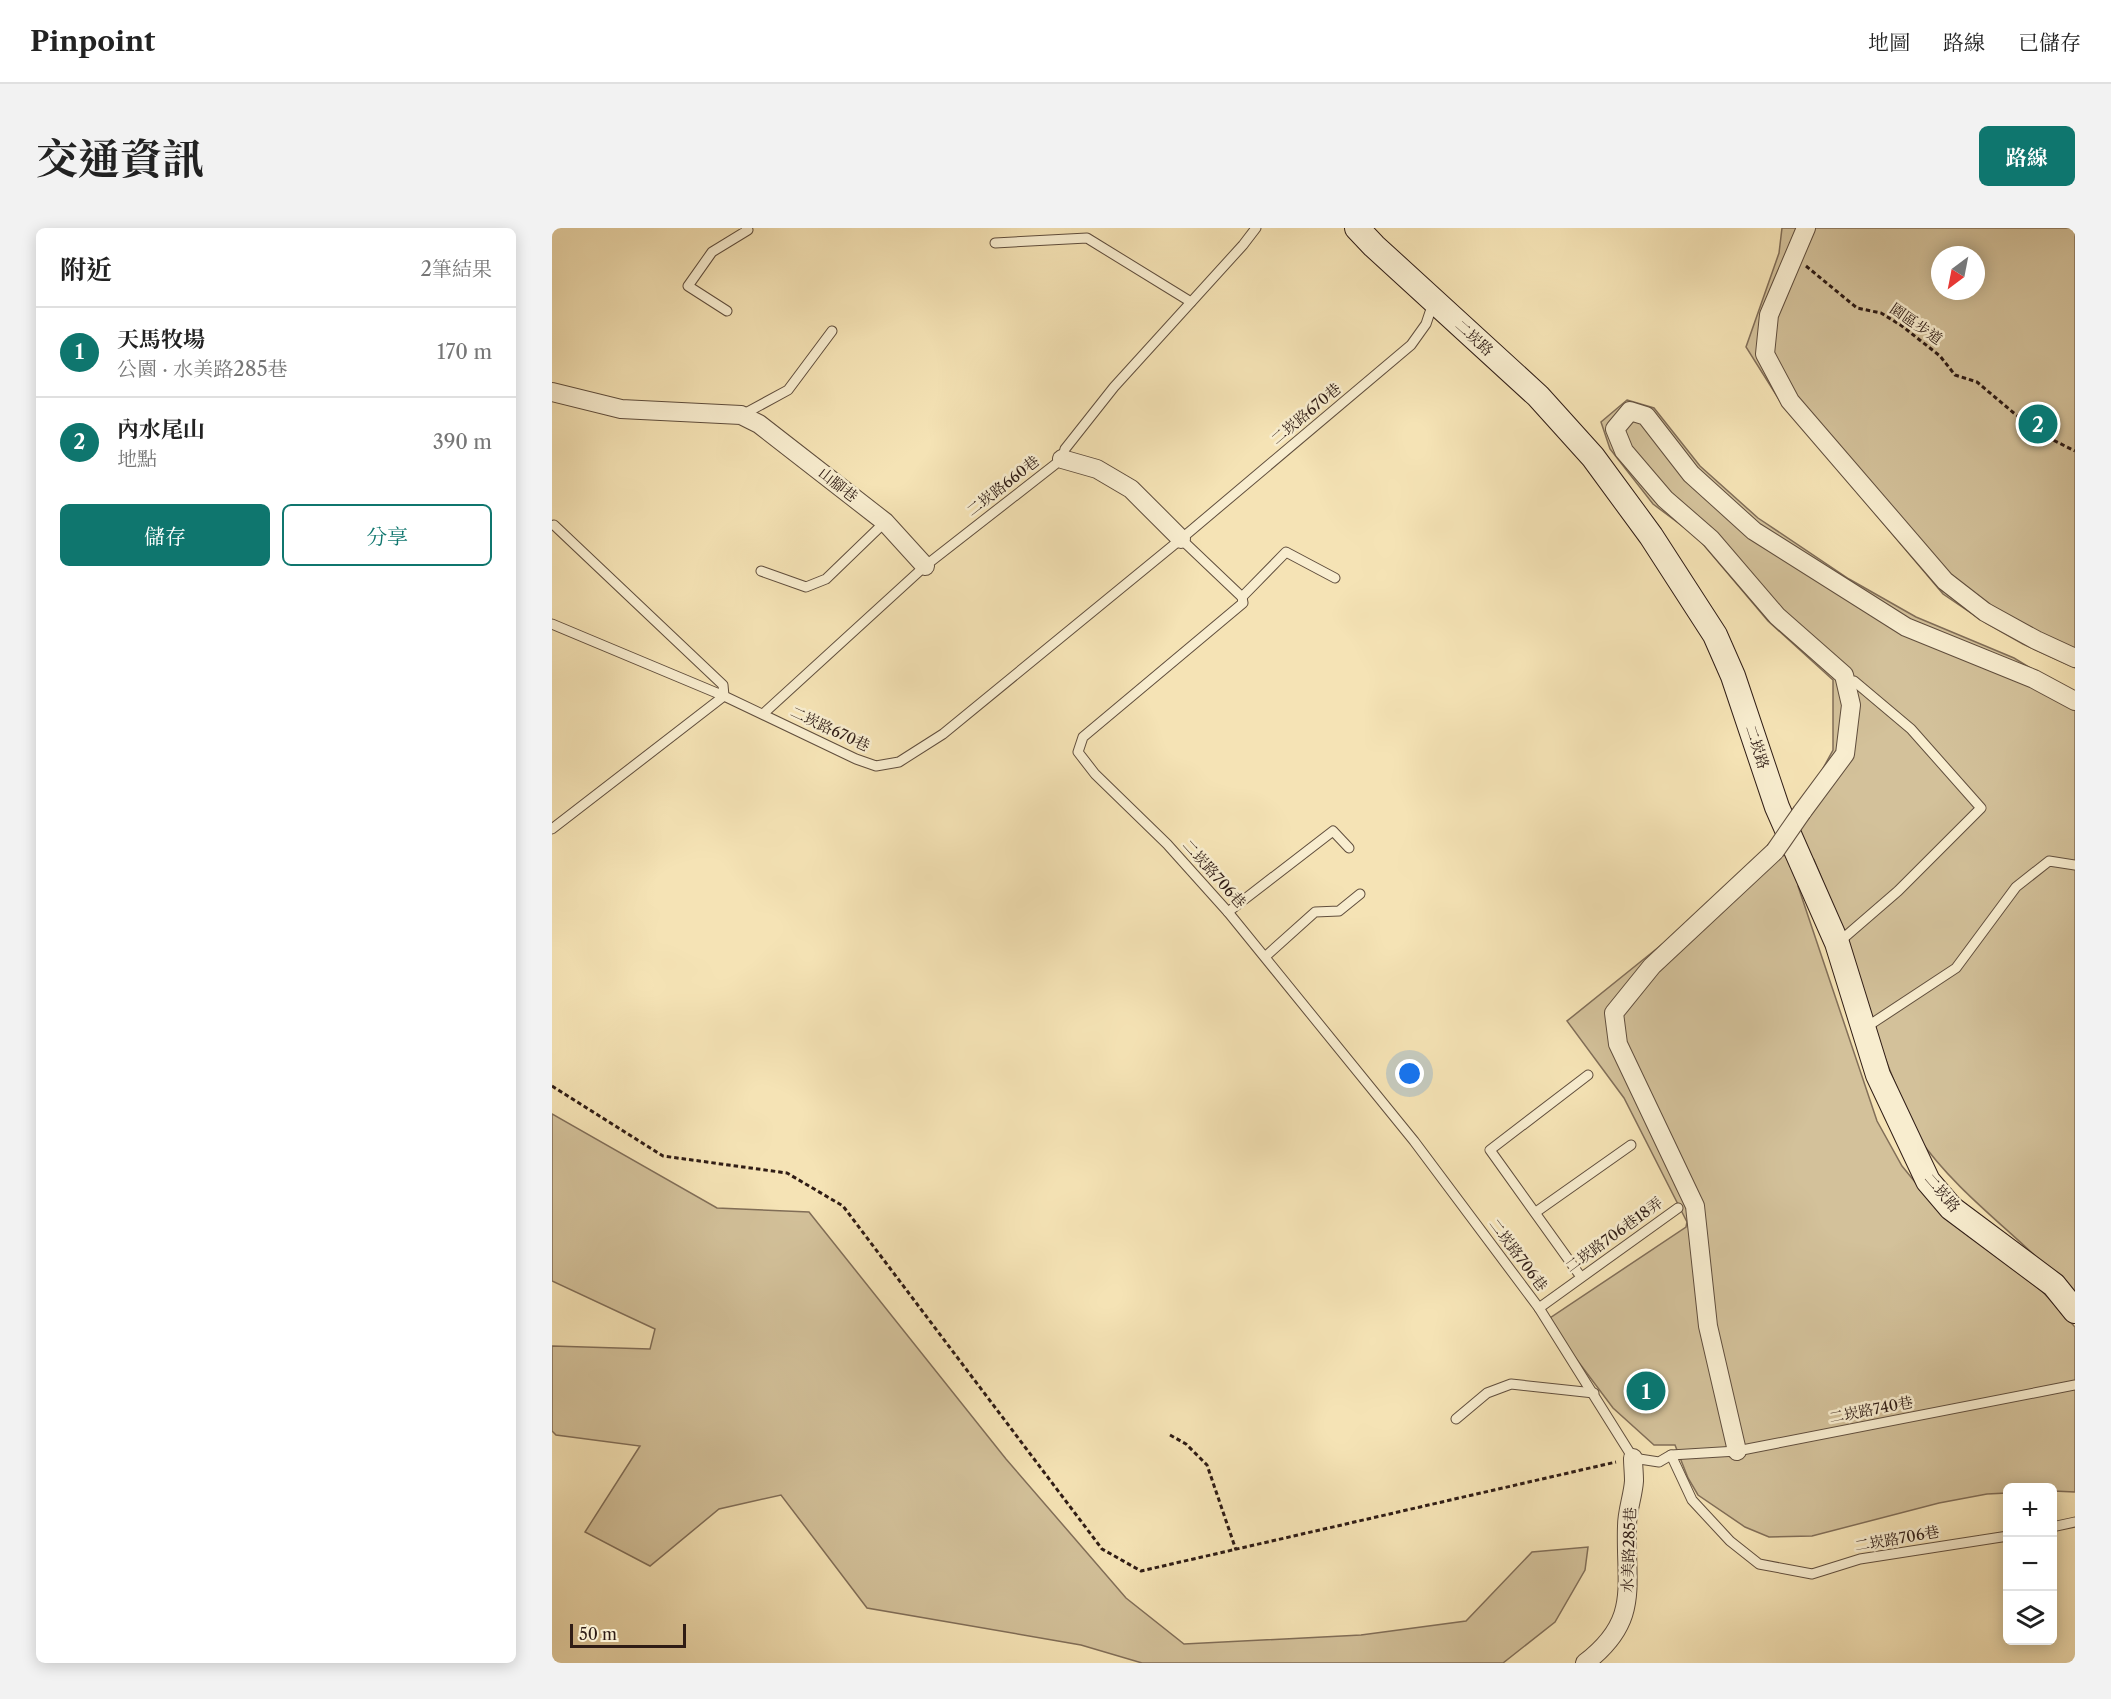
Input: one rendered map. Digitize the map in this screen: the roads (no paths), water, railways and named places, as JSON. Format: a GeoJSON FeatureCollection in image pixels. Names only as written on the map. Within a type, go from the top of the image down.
{"type":"FeatureCollection","features":[{"type":"Feature","properties":{"kind":"street","name":"二崁路"},"geometry":{"type":"LineString","coordinates":[[1357,228],[1538,396],[1593,457],[1650,536],[1715,635],[1733,676],[1777,807],[1837,943],[1878,1074],[1928,1181],[1951,1208],[2054,1285],[2075,1311]]}},
{"type":"Feature","properties":{"kind":"street"},"geometry":{"type":"LineString","coordinates":[[1806,228],[1769,315],[1765,354],[1790,401],[1945,581],[1985,612],[2075,658]]}},
{"type":"Feature","properties":{"kind":"street","name":"山腳巷"},"geometry":{"type":"LineString","coordinates":[[552,392],[621,409],[741,415],[759,424],[885,522],[925,566]]}},
{"type":"Feature","properties":{"kind":"street"},"geometry":{"type":"LineString","coordinates":[[1737,1451],[1708,1326],[1695,1206],[1618,1044],[1614,1013],[1652,966],[1775,851],[1845,754],[1851,705],[1844,675],[1777,616],[1711,539],[1665,500],[1624,451],[1614,429],[1630,411],[1646,416],[1691,474],[1754,531],[1906,627],[2034,679],[2075,701]]}},
{"type":"Feature","properties":{"kind":"street"},"geometry":{"type":"LineString","coordinates":[[1062,459],[1097,469],[1131,489],[1181,539]]}},
{"type":"Feature","properties":{"kind":"street","name":"水美路285巷"},"geometry":{"type":"LineString","coordinates":[[1585,1663],[1595,1655],[1621,1624],[1629,1598],[1627,1524],[1634,1481],[1633,1458]]}},
{"type":"Feature","properties":{"kind":"lane"},"geometry":{"type":"LineString","coordinates":[[727,311],[688,286],[712,252],[748,230],[746,228]]}},
{"type":"Feature","properties":{"kind":"lane","name":"二崁路660巷"},"geometry":{"type":"LineString","coordinates":[[763,714],[925,566],[1062,459],[1065,449],[1114,387],[1256,228]]}},
{"type":"Feature","properties":{"kind":"lane"},"geometry":{"type":"LineString","coordinates":[[995,243],[1087,238],[1191,302]]}},
{"type":"Feature","properties":{"kind":"lane","name":"二崁路670巷"},"geometry":{"type":"LineString","coordinates":[[552,624],[724,696],[856,759],[876,766],[899,762],[943,734],[1181,539],[1411,345],[1426,324],[1434,301]]}},
{"type":"Feature","properties":{"kind":"lane"},"geometry":{"type":"LineString","coordinates":[[741,415],[789,390],[832,331]]}},
{"type":"Feature","properties":{"kind":"lane"},"geometry":{"type":"LineString","coordinates":[[761,571],[806,588],[826,579],[885,522]]}},
{"type":"Feature","properties":{"kind":"lane"},"geometry":{"type":"LineString","coordinates":[[552,829],[724,696],[723,686],[554,525]]}},
{"type":"Feature","properties":{"kind":"lane"},"geometry":{"type":"LineString","coordinates":[[1181,539],[1242,597],[1286,552],[1335,578]]}},
{"type":"Feature","properties":{"kind":"lane","name":"二崁路706巷"},"geometry":{"type":"LineString","coordinates":[[1242,597],[1244,603],[1083,736],[1078,752],[1095,774],[1167,844],[1228,912],[1414,1141],[1539,1308],[1633,1458]]}},
{"type":"Feature","properties":{"kind":"lane"},"geometry":{"type":"LineString","coordinates":[[1837,943],[1898,891],[1981,808],[1911,729],[1854,681]]}},
{"type":"Feature","properties":{"kind":"lane"},"geometry":{"type":"LineString","coordinates":[[1228,912],[1333,831],[1349,848]]}},
{"type":"Feature","properties":{"kind":"lane"},"geometry":{"type":"LineString","coordinates":[[1863,1030],[1956,968],[2016,887],[2049,861],[2075,865]]}},
{"type":"Feature","properties":{"kind":"lane"},"geometry":{"type":"LineString","coordinates":[[1266,956],[1315,912],[1339,911],[1360,894]]}},
{"type":"Feature","properties":{"kind":"lane"},"geometry":{"type":"LineString","coordinates":[[1581,1277],[1490,1150],[1588,1075]]}},
{"type":"Feature","properties":{"kind":"lane"},"geometry":{"type":"LineString","coordinates":[[1536,1212],[1630,1145]]}},
{"type":"Feature","properties":{"kind":"lane","name":"二崁路706巷18弄"},"geometry":{"type":"LineString","coordinates":[[1539,1308],[1678,1208]]}},
{"type":"Feature","properties":{"kind":"lane"},"geometry":{"type":"LineString","coordinates":[[1456,1419],[1487,1393],[1510,1384],[1594,1393]]}},
{"type":"Feature","properties":{"kind":"lane","name":"二崁路740巷"},"geometry":{"type":"LineString","coordinates":[[1671,1455],[1737,1451],[2075,1385]]}},
{"type":"Feature","properties":{"kind":"lane"},"geometry":{"type":"LineString","coordinates":[[1633,1458],[1659,1461],[1671,1455]]}},
{"type":"Feature","properties":{"kind":"lane","name":"二崁路706巷"},"geometry":{"type":"LineString","coordinates":[[1671,1455],[1692,1500],[1730,1541],[1759,1564],[1812,1574],[1860,1559],[2003,1537]]}},
{"type":"Feature","properties":{"kind":"lane"},"geometry":{"type":"LineString","coordinates":[[2057,1526],[2075,1522]]}},
{"type":"Feature","properties":{"kind":"place","name":"內水尾山"},"geometry":{"type":"Point","coordinates":[2038,424]}},
{"type":"Feature","properties":{"kind":"place","name":"天馬牧場"},"geometry":{"type":"Point","coordinates":[1646,1391]}}]}
